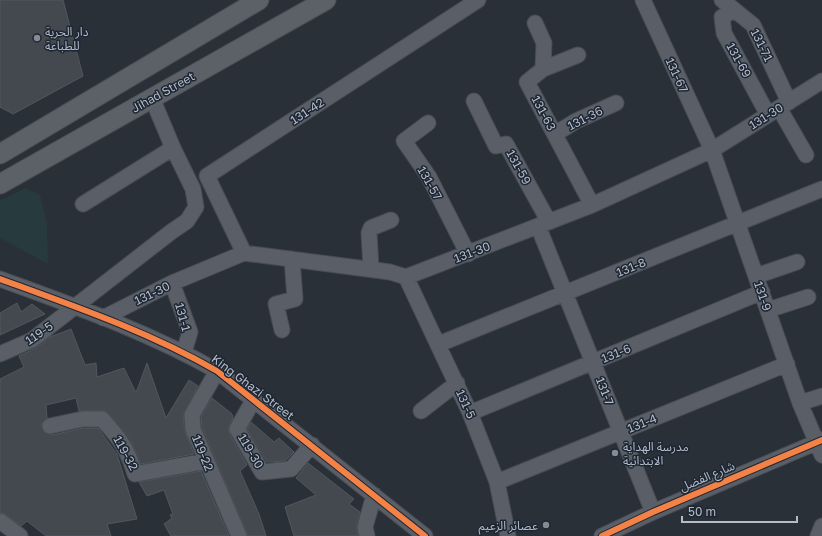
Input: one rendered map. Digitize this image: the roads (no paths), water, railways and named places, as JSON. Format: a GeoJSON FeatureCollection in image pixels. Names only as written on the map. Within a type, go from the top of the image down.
{"type":"FeatureCollection","features":[{"type":"Feature","properties":{"kind":"main road"},"geometry":{"type":"LineString","coordinates":[[0,154],[259,0]]}},
{"type":"Feature","properties":{"kind":"main road","name":"Jihad Street"},"geometry":{"type":"LineString","coordinates":[[0,184],[326,0]]}},
{"type":"Feature","properties":{"kind":"street","name":"131-42"},"geometry":{"type":"LineString","coordinates":[[244,253],[207,176],[478,0]]}},
{"type":"Feature","properties":{"kind":"street","name":"131-67"},"geometry":{"type":"LineString","coordinates":[[642,0],[712,150]]}},
{"type":"Feature","properties":{"kind":"street","name":"131-71"},"geometry":{"type":"LineString","coordinates":[[722,0],[753,25],[779,108]]}},
{"type":"Feature","properties":{"kind":"street","name":"131-69"},"geometry":{"type":"LineString","coordinates":[[734,10],[722,17],[724,33],[779,108]]}},
{"type":"Feature","properties":{"kind":"street"},"geometry":{"type":"LineString","coordinates":[[535,23],[544,43],[543,69],[578,55]]}},
{"type":"Feature","properties":{"kind":"street","name":"131-63"},"geometry":{"type":"LineString","coordinates":[[543,69],[527,82],[592,205]]}},
{"type":"Feature","properties":{"kind":"street","name":"131-30"},"geometry":{"type":"LineString","coordinates":[[103,318],[172,283],[244,253],[390,272],[406,277],[592,205],[712,150],[822,81]]}},
{"type":"Feature","properties":{"kind":"street","name":"119-5"},"geometry":{"type":"LineString","coordinates":[[0,354],[32,340],[188,221],[196,206],[193,189],[173,148],[152,98]]}},
{"type":"Feature","properties":{"kind":"street","name":"131-59"},"geometry":{"type":"LineString","coordinates":[[474,101],[496,146],[506,144],[544,224]]}},
{"type":"Feature","properties":{"kind":"street","name":"131-36"},"geometry":{"type":"LineString","coordinates":[[555,134],[576,121],[616,103]]}},
{"type":"Feature","properties":{"kind":"street"},"geometry":{"type":"LineString","coordinates":[[779,108],[806,155]]}},
{"type":"Feature","properties":{"kind":"street","name":"131-57"},"geometry":{"type":"LineString","coordinates":[[428,123],[404,141],[429,177],[468,254]]}},
{"type":"Feature","properties":{"kind":"street"},"geometry":{"type":"LineString","coordinates":[[83,204],[173,148]]}},
{"type":"Feature","properties":{"kind":"street","name":"131-9"},"geometry":{"type":"LineString","coordinates":[[712,150],[800,403],[820,446]]}},
{"type":"Feature","properties":{"kind":"street","name":"131-8"},"geometry":{"type":"LineString","coordinates":[[439,344],[822,189]]}},
{"type":"Feature","properties":{"kind":"street"},"geometry":{"type":"LineString","coordinates":[[371,270],[369,233],[371,228],[391,220]]}},
{"type":"Feature","properties":{"kind":"street","name":"131-7"},"geometry":{"type":"LineString","coordinates":[[544,224],[565,293],[653,512]]}},
{"type":"Feature","properties":{"kind":"street"},"geometry":{"type":"LineString","coordinates":[[282,330],[276,304],[296,299],[292,259]]}},
{"type":"Feature","properties":{"kind":"street"},"geometry":{"type":"LineString","coordinates":[[756,276],[797,262]]}},
{"type":"Feature","properties":{"kind":"street","name":"131-5"},"geometry":{"type":"LineString","coordinates":[[406,277],[439,344],[470,413],[497,482],[508,536]]}},
{"type":"Feature","properties":{"kind":"street","name":"King Ghazi Street"},"geometry":{"type":"LineString","coordinates":[[0,279],[76,306],[184,352],[217,371],[425,536]]}},
{"type":"Feature","properties":{"kind":"street","name":"131-1"},"geometry":{"type":"LineString","coordinates":[[172,283],[190,332],[184,352]]}},
{"type":"Feature","properties":{"kind":"street","name":"131-6"},"geometry":{"type":"LineString","coordinates":[[470,413],[762,292]]}},
{"type":"Feature","properties":{"kind":"street"},"geometry":{"type":"LineString","coordinates":[[768,310],[808,297]]}},
{"type":"Feature","properties":{"kind":"street","name":"131-4"},"geometry":{"type":"LineString","coordinates":[[497,482],[787,364]]}},
{"type":"Feature","properties":{"kind":"street","name":"119-22"},"geometry":{"type":"LineString","coordinates":[[217,371],[192,415],[193,429],[239,536]]}},
{"type":"Feature","properties":{"kind":"street"},"geometry":{"type":"LineString","coordinates":[[421,411],[457,383]]}},
{"type":"Feature","properties":{"kind":"street"},"geometry":{"type":"LineString","coordinates":[[800,403],[822,396]]}},
{"type":"Feature","properties":{"kind":"street","name":"119-30"},"geometry":{"type":"LineString","coordinates":[[254,399],[237,429],[262,472],[290,469],[312,445]]}},
{"type":"Feature","properties":{"kind":"street","name":"119-32"},"geometry":{"type":"LineString","coordinates":[[50,426],[82,419],[102,419],[121,440],[128,453],[135,474],[207,461]]}},
{"type":"Feature","properties":{"kind":"street","name":"شارع الفضل"},"geometry":{"type":"LineString","coordinates":[[609,534],[653,512],[820,446]]}},
{"type":"Feature","properties":{"kind":"street"},"geometry":{"type":"LineString","coordinates":[[366,536],[366,527],[374,495]]}},
{"type":"Feature","properties":{"kind":"street"},"geometry":{"type":"LineString","coordinates":[[0,521],[17,535]]}},
{"type":"Feature","properties":{"kind":"street"},"geometry":{"type":"LineString","coordinates":[[818,536],[822,526]]}},
{"type":"Feature","properties":{"kind":"place","name":"دار الحرية للطباعة"},"geometry":{"type":"Point","coordinates":[37,38]}},
{"type":"Feature","properties":{"kind":"place","name":"مدرسة الهداية الابتدائية"},"geometry":{"type":"Point","coordinates":[615,453]}},
{"type":"Feature","properties":{"kind":"place","name":"عصائر الزعيم"},"geometry":{"type":"Point","coordinates":[546,525]}}]}
